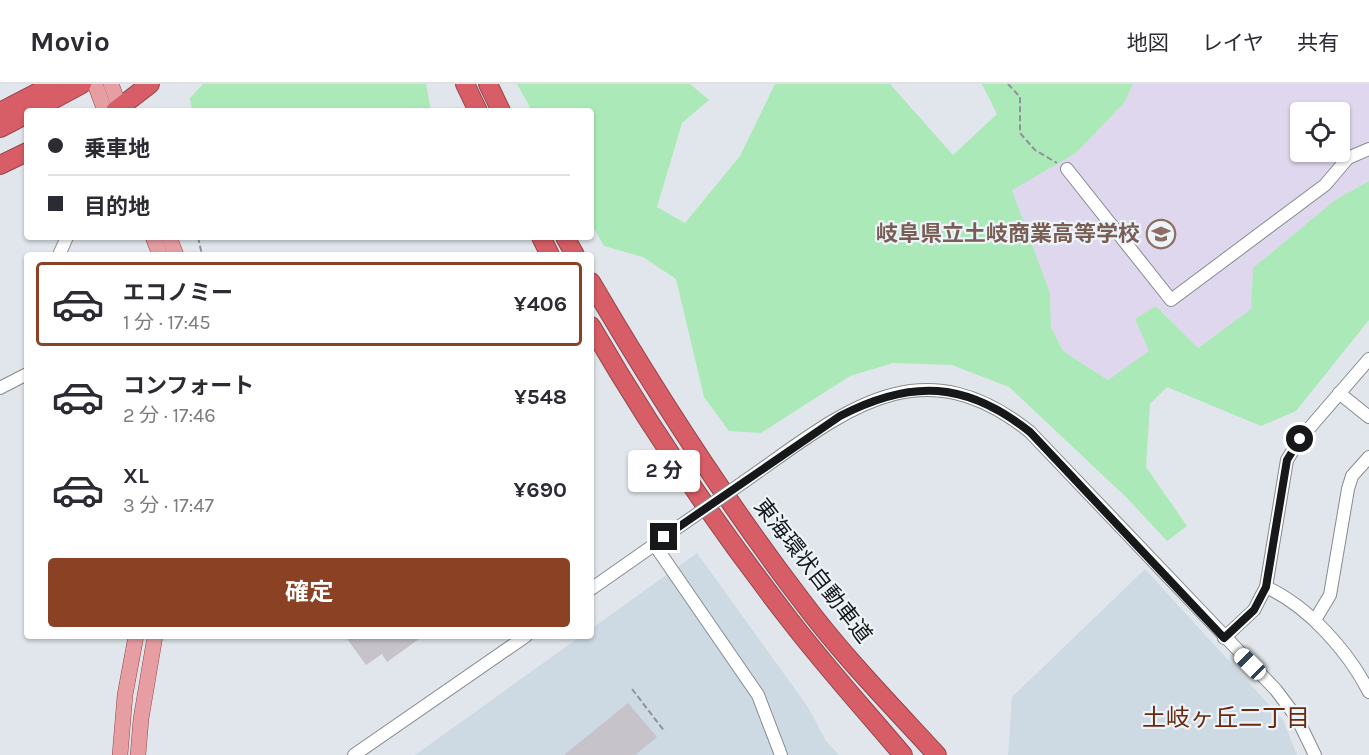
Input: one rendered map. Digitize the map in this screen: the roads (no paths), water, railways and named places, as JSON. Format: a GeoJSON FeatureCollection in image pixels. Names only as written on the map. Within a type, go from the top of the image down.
{"type":"FeatureCollection","features":[{"type":"Feature","properties":{"kind":"highway"},"geometry":{"type":"LineString","coordinates":[[0,112],[54,84]]}},
{"type":"Feature","properties":{"kind":"highway"},"geometry":{"type":"LineString","coordinates":[[118,108],[150,84]]}},
{"type":"Feature","properties":{"kind":"highway"},"geometry":{"type":"LineString","coordinates":[[465,84],[477,108]]}},
{"type":"Feature","properties":{"kind":"highway"},"geometry":{"type":"LineString","coordinates":[[488,84],[500,108]]}},
{"type":"Feature","properties":{"kind":"highway"},"geometry":{"type":"LineString","coordinates":[[38,108],[78,86]]}},
{"type":"Feature","properties":{"kind":"highway"},"geometry":{"type":"LineString","coordinates":[[0,128],[24,116]]}},
{"type":"Feature","properties":{"kind":"highway"},"geometry":{"type":"LineString","coordinates":[[0,165],[24,153]]}},
{"type":"Feature","properties":{"kind":"highway","name":"東海環状自動車道"},"geometry":{"type":"LineString","coordinates":[[594,287],[672,417],[802,603],[842,651],[937,755]]}},
{"type":"Feature","properties":{"kind":"highway","name":"東海環状自動車道"},"geometry":{"type":"LineString","coordinates":[[594,331],[643,413],[739,552],[790,621],[903,755]]}},
{"type":"Feature","properties":{"kind":"main road"},"geometry":{"type":"LineString","coordinates":[[95,84],[113,108]]}},
{"type":"Feature","properties":{"kind":"main road"},"geometry":{"type":"LineString","coordinates":[[111,84],[115,108]]}},
{"type":"Feature","properties":{"kind":"main road"},"geometry":{"type":"LineString","coordinates":[[120,755],[125,696],[135,639]]}},
{"type":"Feature","properties":{"kind":"main road"},"geometry":{"type":"LineString","coordinates":[[138,755],[141,719],[154,639]]}},
{"type":"Feature","properties":{"kind":"street"},"geometry":{"type":"LineString","coordinates":[[1067,169],[1171,300],[1325,185],[1348,158],[1369,149]]}},
{"type":"Feature","properties":{"kind":"street"},"geometry":{"type":"LineString","coordinates":[[1224,638],[1254,610],[1266,587],[1287,460],[1300,439],[1369,359]]}},
{"type":"Feature","properties":{"kind":"street"},"geometry":{"type":"LineString","coordinates":[[0,387],[24,375]]}},
{"type":"Feature","properties":{"kind":"street"},"geometry":{"type":"LineString","coordinates":[[594,588],[840,416],[882,397],[906,392],[928,390],[953,393],[974,399],[1011,417],[1030,432],[1276,690],[1297,718],[1315,755]]}},
{"type":"Feature","properties":{"kind":"street"},"geometry":{"type":"LineString","coordinates":[[1339,393],[1369,417]]}},
{"type":"Feature","properties":{"kind":"street"},"geometry":{"type":"LineString","coordinates":[[1315,620],[1330,595],[1352,476],[1369,457]]}},
{"type":"Feature","properties":{"kind":"street"},"geometry":{"type":"LineString","coordinates":[[659,541],[758,694],[781,755]]}},
{"type":"Feature","properties":{"kind":"street"},"geometry":{"type":"LineString","coordinates":[[1266,587],[1283,595],[1315,620],[1368,685]]}},
{"type":"Feature","properties":{"kind":"street"},"geometry":{"type":"LineString","coordinates":[[354,755],[522,639]]}},
{"type":"Feature","properties":{"kind":"place","name":"岐阜県立土岐商業高等学校"},"geometry":{"type":"Point","coordinates":[1161,234]}},
{"type":"Feature","properties":{"kind":"district","name":"土岐ヶ丘二丁目"},"geometry":{"type":"Point","coordinates":[1226,718]}}]}
